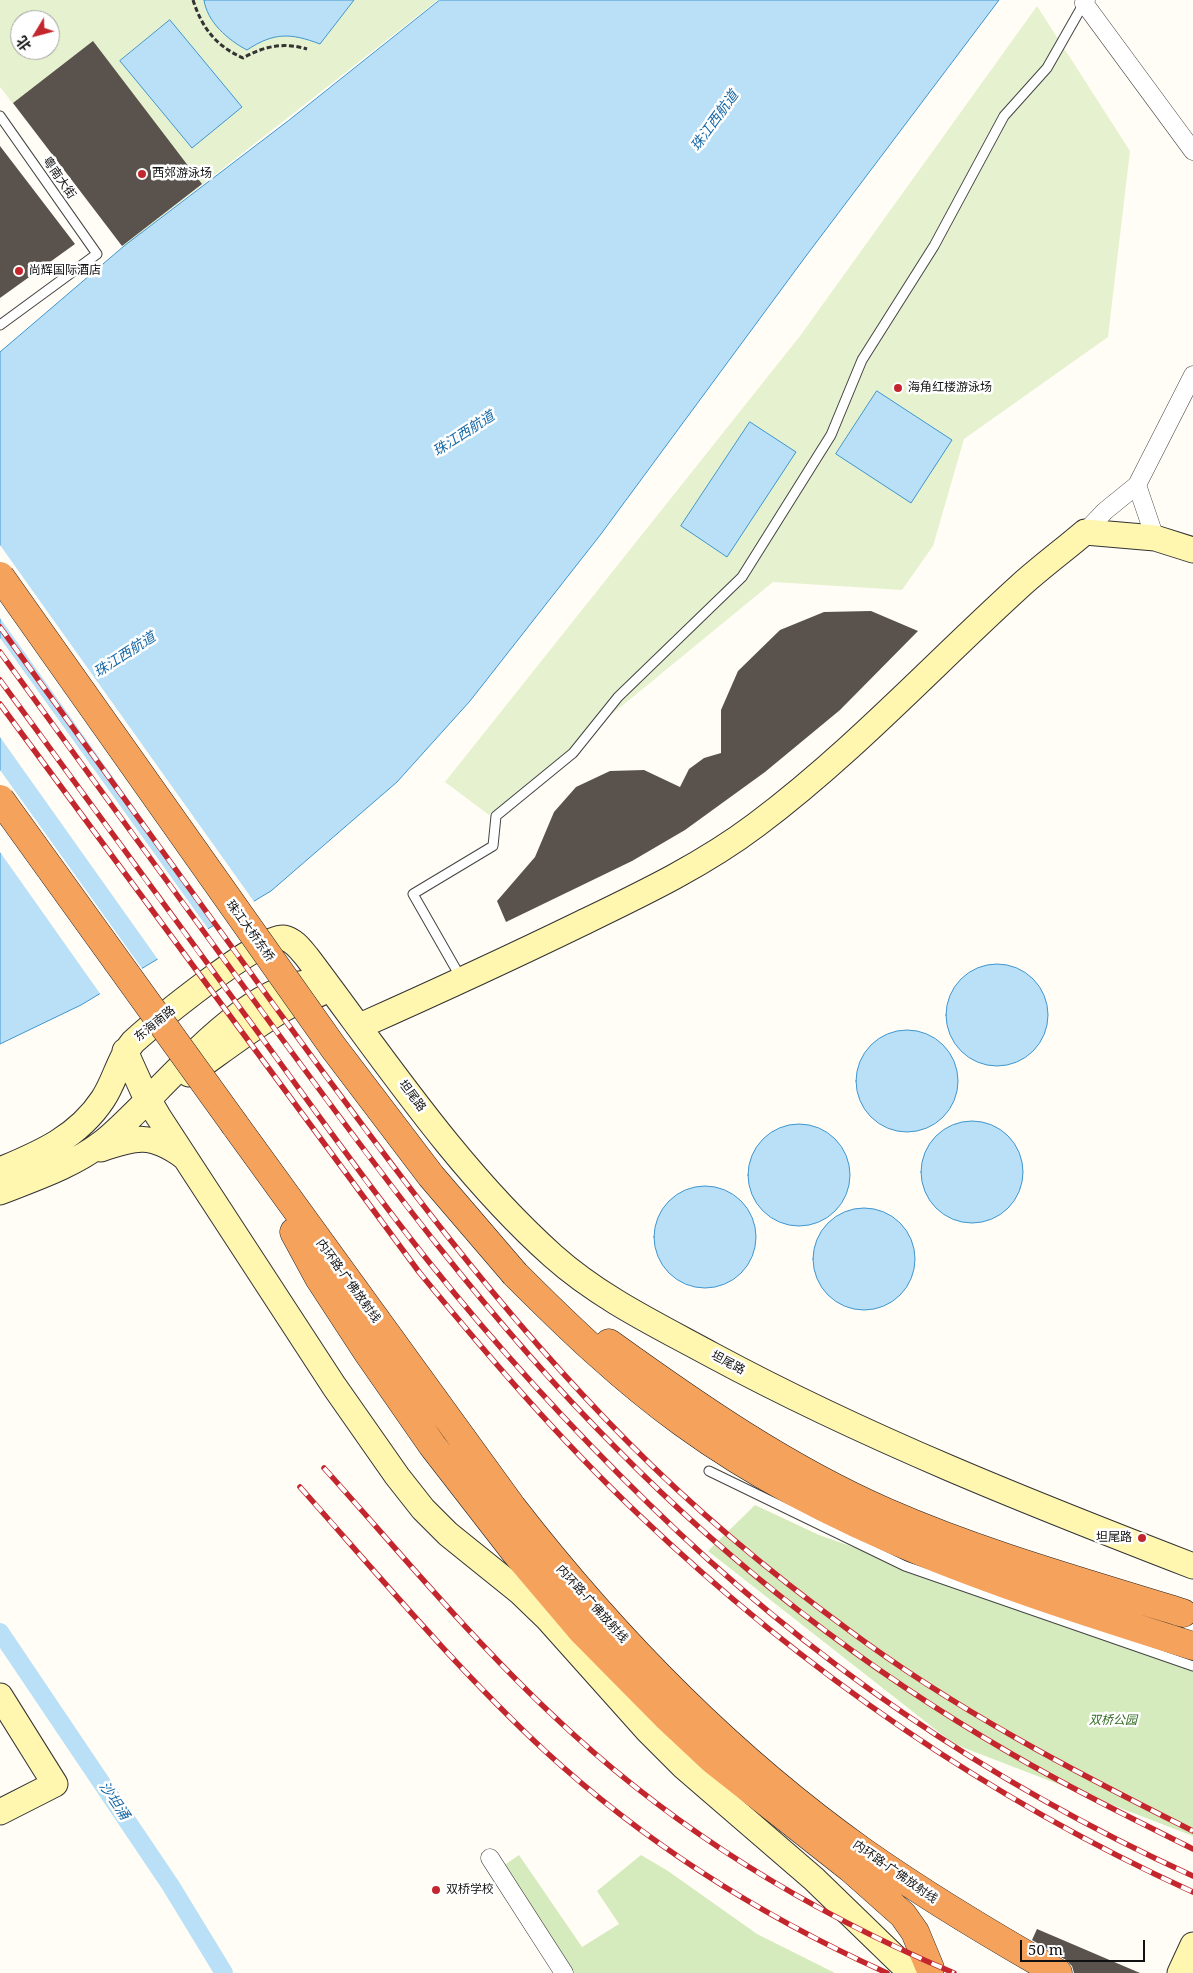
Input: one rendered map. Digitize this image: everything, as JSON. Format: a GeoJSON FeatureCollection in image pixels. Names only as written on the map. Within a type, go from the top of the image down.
{"type":"FeatureCollection","features":[{"type":"Feature","properties":{"kind":"highway","name":"珠江大桥东桥"},"geometry":{"type":"LineString","coordinates":[[0,576],[333,1047],[431,1176],[515,1274]]}},
{"type":"Feature","properties":{"kind":"highway"},"geometry":{"type":"LineString","coordinates":[[0,799],[235,1125],[325,1287],[373,1361],[477,1504],[544,1587],[618,1669],[713,1760],[850,1868],[902,1915],[915,1932],[924,1971]]}},
{"type":"Feature","properties":{"kind":"highway","name":"内环路-广佛放射线"},"geometry":{"type":"LineString","coordinates":[[235,1125],[512,1507],[552,1558],[630,1646],[713,1728],[763,1773],[861,1850],[985,1932],[1058,1973]]}},
{"type":"Feature","properties":{"kind":"highway"},"geometry":{"type":"LineString","coordinates":[[515,1274],[681,1395],[728,1427],[801,1470],[885,1512],[940,1534],[1022,1563],[1190,1613]]}},
{"type":"Feature","properties":{"kind":"highway"},"geometry":{"type":"LineString","coordinates":[[515,1274],[592,1349],[682,1423],[808,1500],[867,1530],[990,1578],[1193,1646]]}},
{"type":"Feature","properties":{"kind":"street"},"geometry":{"type":"LineString","coordinates":[[1085,1],[1193,151]]}},
{"type":"Feature","properties":{"kind":"street"},"geometry":{"type":"LineString","coordinates":[[360,1026],[462,980],[645,892],[697,863],[754,826],[810,783],[1021,586],[1085,532],[1105,511],[1136,485],[1193,375]]}},
{"type":"Feature","properties":{"kind":"street"},"geometry":{"type":"LineString","coordinates":[[1136,485],[1155,538]]}},
{"type":"Feature","properties":{"kind":"street"},"geometry":{"type":"LineString","coordinates":[[1085,532],[1155,538],[1193,550]]}},
{"type":"Feature","properties":{"kind":"street","name":"东海南路"},"geometry":{"type":"LineString","coordinates":[[0,1170],[50,1148],[83,1125],[104,1099],[125,1051],[152,1026],[238,960],[273,939],[283,938],[298,947],[360,1026]]}},
{"type":"Feature","properties":{"kind":"street"},"geometry":{"type":"LineString","coordinates":[[87,1154],[149,1101],[288,1008],[316,994],[332,989]]}},
{"type":"Feature","properties":{"kind":"street","name":"坦尾路"},"geometry":{"type":"LineString","coordinates":[[360,1026],[437,1128],[487,1188],[554,1257],[610,1299],[736,1368],[845,1421],[1033,1503],[1193,1566]]}},
{"type":"Feature","properties":{"kind":"street"},"geometry":{"type":"LineString","coordinates":[[125,1051],[149,1101],[185,1158],[334,1386],[397,1476],[423,1509],[448,1534],[520,1592],[547,1618],[648,1731],[683,1766],[924,1971]]}},
{"type":"Feature","properties":{"kind":"street"},"geometry":{"type":"LineString","coordinates":[[0,1192],[87,1154],[133,1140],[159,1141],[185,1158]]}},
{"type":"Feature","properties":{"kind":"street"},"geometry":{"type":"LineString","coordinates":[[0,1696],[55,1784],[0,1812]]}},
{"type":"Feature","properties":{"kind":"street"},"geometry":{"type":"LineString","coordinates":[[490,1858],[564,1973]]}},
{"type":"Feature","properties":{"kind":"street"},"geometry":{"type":"LineString","coordinates":[[1180,1973],[1193,1945]]}},
{"type":"Feature","properties":{"kind":"lane"},"geometry":{"type":"LineString","coordinates":[[462,980],[413,894],[493,846],[496,816],[574,753],[618,697],[742,577],[831,435],[862,360],[934,246],[1004,116],[1047,68],[1085,1]]}},
{"type":"Feature","properties":{"kind":"lane","name":"粵南大街"},"geometry":{"type":"LineString","coordinates":[[0,116],[97,254],[0,325]]}},
{"type":"Feature","properties":{"kind":"lane"},"geometry":{"type":"LineString","coordinates":[[709,1471],[905,1566],[1193,1666]]}},
{"type":"Feature","properties":{"kind":"path"},"geometry":{"type":"LineString","coordinates":[[194,0],[198,17],[211,36],[228,51],[243,58],[275,45],[295,45],[308,49]]}},
{"type":"Feature","properties":{"kind":"green space","name":"西郊游泳场"},"geometry":{"type":"Polygon","coordinates":[[[0,0],[438,0],[124,246],[0,87],[0,0]]]}},
{"type":"Feature","properties":{"kind":"green space","name":"海角红楼游泳场"},"geometry":{"type":"Polygon","coordinates":[[[1037,6],[1130,151],[1108,337],[964,439],[933,546],[902,590],[773,582],[489,815],[445,782],[800,336],[1037,6]]]}},
{"type":"Feature","properties":{"kind":"green space","name":"双桥公园"},"geometry":{"type":"Polygon","coordinates":[[[755,1505],[819,1535],[1193,1666],[1193,1836],[954,1744],[708,1551],[755,1505]]]}},
{"type":"Feature","properties":{"kind":"green space"},"geometry":{"type":"Polygon","coordinates":[[[519,1855],[582,1947],[619,1924],[597,1891],[641,1855],[668,1871],[757,1934],[835,1973],[572,1973],[503,1866],[519,1855]]]}},
{"type":"Feature","properties":{"kind":"water"},"geometry":{"type":"Polygon","coordinates":[[[204,0],[354,0],[320,44],[291,36],[283,36],[266,40],[247,50],[220,30],[209,16],[204,0]]]}},
{"type":"Feature","properties":{"kind":"water","name":"珠江西航道"},"geometry":{"type":"Polygon","coordinates":[[[440,0],[999,0],[803,260],[601,534],[470,701],[397,782],[271,891],[81,1005],[0,1044],[0,352],[124,246],[288,121],[440,0]]]}},
{"type":"Feature","properties":{"kind":"water"},"geometry":{"type":"Polygon","coordinates":[[[170,20],[242,107],[192,148],[120,61],[170,20]]]}},
{"type":"Feature","properties":{"kind":"water"},"geometry":{"type":"Polygon","coordinates":[[[877,391],[952,440],[911,503],[836,454],[877,391]]]}},
{"type":"Feature","properties":{"kind":"water"},"geometry":{"type":"Polygon","coordinates":[[[750,422],[796,452],[727,557],[681,526],[750,422]]]}},
{"type":"Feature","properties":{"kind":"water"},"geometry":{"type":"Polygon","coordinates":[[[997,964],[1016,968],[1033,979],[1044,996],[1048,1015],[1044,1034],[1033,1051],[1016,1062],[997,1066],[978,1062],[961,1051],[950,1034],[946,1015],[950,996],[961,979],[978,968],[997,964]]]}},
{"type":"Feature","properties":{"kind":"water"},"geometry":{"type":"Polygon","coordinates":[[[907,1030],[926,1034],[943,1045],[954,1062],[958,1081],[954,1100],[943,1117],[926,1128],[907,1132],[888,1128],[871,1117],[860,1100],[856,1081],[860,1062],[871,1045],[888,1034],[907,1030]]]}},
{"type":"Feature","properties":{"kind":"water"},"geometry":{"type":"Polygon","coordinates":[[[972,1121],[991,1125],[1008,1136],[1019,1153],[1023,1172],[1019,1191],[1008,1208],[991,1219],[972,1223],[953,1219],[936,1208],[925,1191],[921,1172],[925,1153],[936,1136],[953,1125],[972,1121]]]}},
{"type":"Feature","properties":{"kind":"water"},"geometry":{"type":"Polygon","coordinates":[[[799,1124],[818,1128],[835,1139],[846,1156],[850,1175],[846,1194],[835,1211],[818,1222],[799,1226],[780,1222],[763,1211],[752,1194],[748,1175],[752,1156],[763,1139],[780,1128],[799,1124]]]}},
{"type":"Feature","properties":{"kind":"water"},"geometry":{"type":"Polygon","coordinates":[[[705,1186],[724,1190],[741,1201],[752,1218],[756,1237],[752,1256],[741,1273],[724,1284],[705,1288],[686,1284],[669,1273],[658,1256],[654,1237],[658,1218],[669,1201],[686,1190],[705,1186]]]}},
{"type":"Feature","properties":{"kind":"water"},"geometry":{"type":"Polygon","coordinates":[[[864,1208],[883,1212],[900,1223],[911,1240],[915,1259],[911,1278],[900,1295],[883,1306],[864,1310],[845,1306],[828,1295],[817,1278],[813,1259],[817,1240],[828,1223],[845,1212],[864,1208]]]}},
{"type":"Feature","properties":{"kind":"pier"},"geometry":{"type":"Polygon","coordinates":[[[0,545],[255,903],[218,925],[0,618],[0,545]]]}},
{"type":"Feature","properties":{"kind":"pier"},"geometry":{"type":"Polygon","coordinates":[[[0,638],[209,930],[159,961],[0,737],[0,638]]]}},
{"type":"Feature","properties":{"kind":"pier"},"geometry":{"type":"Polygon","coordinates":[[[0,770],[143,970],[101,995],[0,852],[0,770]]]}},
{"type":"Feature","properties":{"kind":"building"},"geometry":{"type":"Polygon","coordinates":[[[93,41],[202,184],[122,246],[13,103],[93,41]]]}},
{"type":"Feature","properties":{"kind":"building","name":"尚辉国际酒店"},"geometry":{"type":"Polygon","coordinates":[[[0,146],[75,244],[0,298],[0,146]]]}},
{"type":"Feature","properties":{"kind":"building"},"geometry":{"type":"Polygon","coordinates":[[[871,611],[918,631],[840,710],[765,772],[685,830],[632,861],[506,922],[497,901],[535,857],[554,812],[576,787],[610,771],[644,770],[680,787],[689,769],[704,758],[721,753],[721,710],[738,671],[780,630],[824,612],[871,611]]]}},
{"type":"Feature","properties":{"kind":"building"},"geometry":{"type":"Polygon","coordinates":[[[1037,1929],[1140,1973],[1074,1973],[1072,1966],[1066,1960],[1032,1940],[1037,1929]]]}},
{"type":"Feature","properties":{"kind":"waterway","name":"沙坦涌"},"geometry":{"type":"LineString","coordinates":[[0,1632],[171,1886],[224,1973]]}},
{"type":"Feature","properties":{"kind":"railway"},"geometry":{"type":"LineString","coordinates":[[0,627],[279,1012],[402,1178],[488,1287],[579,1391],[627,1441],[680,1492],[763,1564],[890,1660],[974,1713],[1061,1763],[1193,1831]]}},
{"type":"Feature","properties":{"kind":"railway"},"geometry":{"type":"LineString","coordinates":[[0,652],[395,1191],[437,1245],[524,1349],[616,1448],[660,1492],[754,1574],[803,1614],[904,1687],[1033,1766],[1101,1803],[1193,1849]]}},
{"type":"Feature","properties":{"kind":"railway"},"geometry":{"type":"LineString","coordinates":[[0,680],[340,1146],[406,1233],[508,1356],[620,1475],[709,1561],[772,1615],[837,1666],[904,1714],[974,1759],[1045,1801],[1118,1840],[1193,1876]]}},
{"type":"Feature","properties":{"kind":"railway"},"geometry":{"type":"LineString","coordinates":[[0,704],[419,1272],[525,1396],[609,1486],[700,1571],[765,1626],[831,1677],[900,1726],[970,1772],[1042,1815],[1117,1855],[1193,1892]]}},
{"type":"Feature","properties":{"kind":"railway"},"geometry":{"type":"LineString","coordinates":[[324,1468],[476,1638],[540,1703],[616,1771],[660,1806],[753,1870],[852,1925],[954,1973]]}},
{"type":"Feature","properties":{"kind":"railway"},"geometry":{"type":"LineString","coordinates":[[300,1487],[419,1622],[481,1688],[512,1720],[583,1785],[664,1847],[707,1875],[795,1928],[887,1973]]}},
{"type":"Feature","properties":{"kind":"place","name":"西郊游泳场"},"geometry":{"type":"Point","coordinates":[142,174]}},
{"type":"Feature","properties":{"kind":"place","name":"尚辉国际酒店"},"geometry":{"type":"Point","coordinates":[19,271]}},
{"type":"Feature","properties":{"kind":"place","name":"海角红楼游泳场"},"geometry":{"type":"Point","coordinates":[898,388]}},
{"type":"Feature","properties":{"kind":"place","name":"坦尾路"},"geometry":{"type":"Point","coordinates":[1142,1538]}},
{"type":"Feature","properties":{"kind":"place","name":"双桥学校"},"geometry":{"type":"Point","coordinates":[436,1890]}}]}
